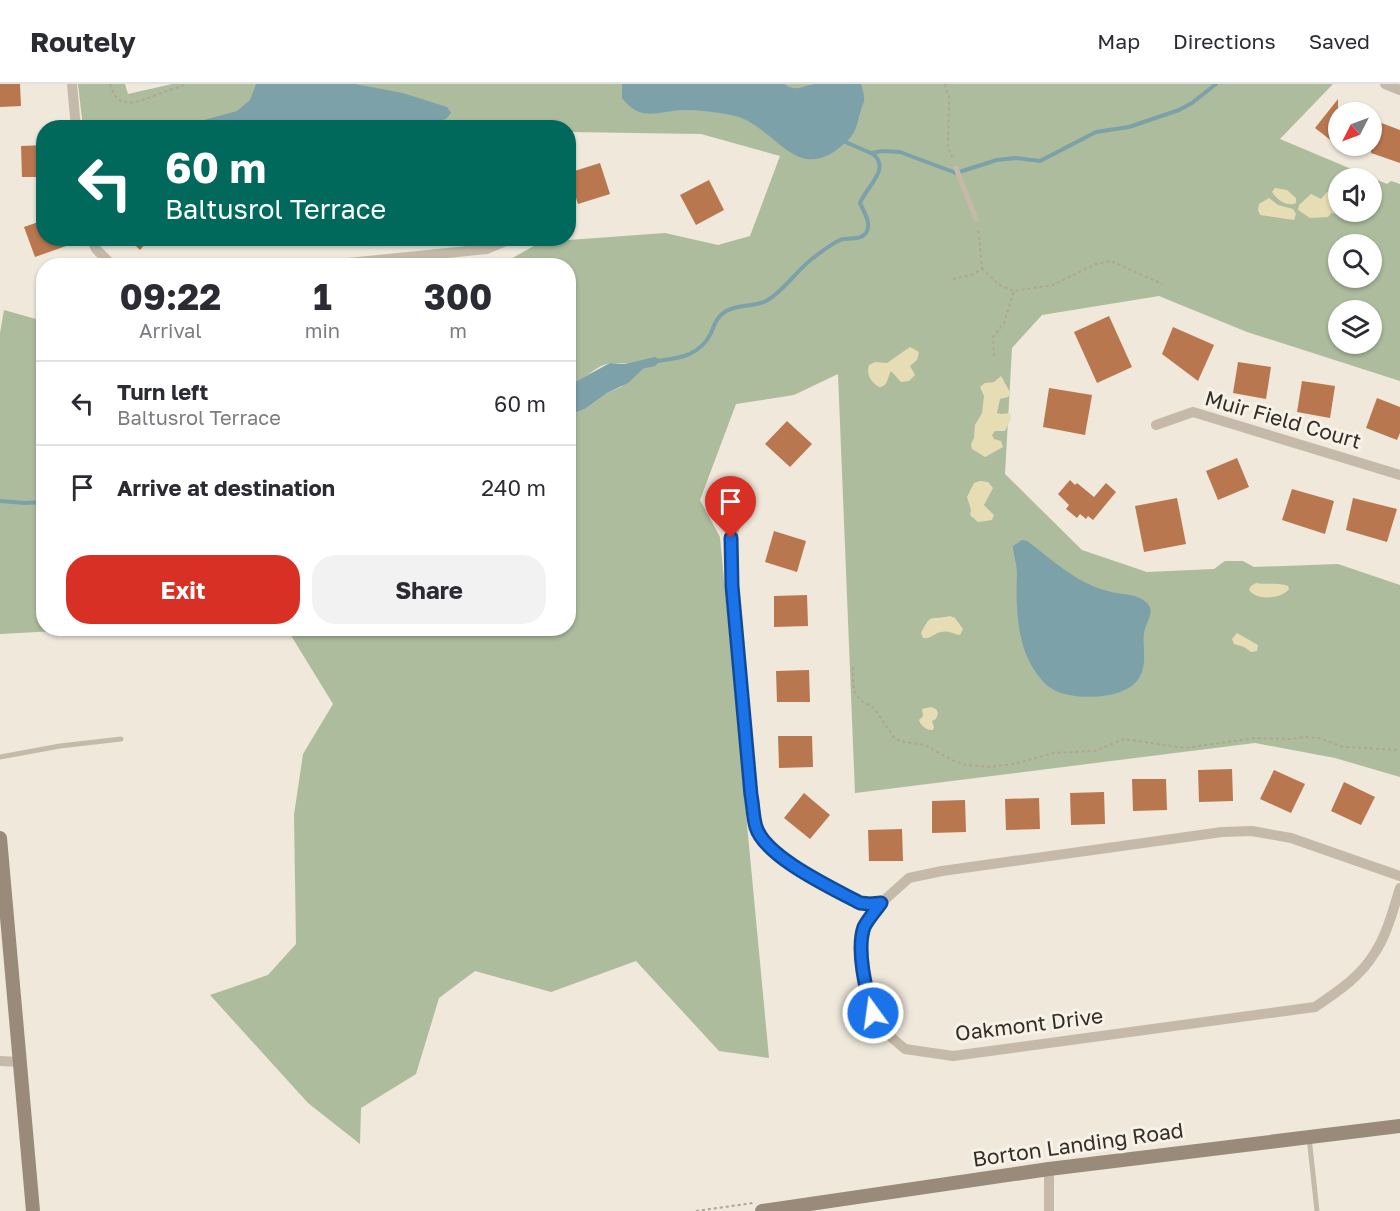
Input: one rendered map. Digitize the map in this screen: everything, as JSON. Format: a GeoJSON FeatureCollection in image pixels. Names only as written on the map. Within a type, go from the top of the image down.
{"type":"FeatureCollection","features":[{"type":"Feature","properties":{"kind":"street"},"geometry":{"type":"LineString","coordinates":[[72,84],[75,120]]}},
{"type":"Feature","properties":{"kind":"street"},"geometry":{"type":"LineString","coordinates":[[1385,84],[1400,90]]}},
{"type":"Feature","properties":{"kind":"street"},"geometry":{"type":"LineString","coordinates":[[95,246],[105,258]]}},
{"type":"Feature","properties":{"kind":"street"},"geometry":{"type":"LineString","coordinates":[[398,258],[487,249],[494,246]]}},
{"type":"Feature","properties":{"kind":"street","name":"Muir Field Court"},"geometry":{"type":"LineString","coordinates":[[1155,425],[1193,412],[1400,475]]}},
{"type":"Feature","properties":{"kind":"street"},"geometry":{"type":"LineString","coordinates":[[743,501],[730,542],[751,795],[756,827],[762,839],[782,859],[860,903],[881,903]]}},
{"type":"Feature","properties":{"kind":"street","name":"Oakmont Drive"},"geometry":{"type":"LineString","coordinates":[[1400,876],[1291,838],[1251,831],[1210,834],[942,871],[909,878],[881,903],[864,927],[861,949],[867,992],[873,1013],[885,1032],[905,1049],[953,1056],[1315,1007],[1349,983],[1374,954],[1400,888]]}},
{"type":"Feature","properties":{"kind":"street"},"geometry":{"type":"LineString","coordinates":[[0,838],[33,1211]]}},
{"type":"Feature","properties":{"kind":"street"},"geometry":{"type":"LineString","coordinates":[[0,1061],[20,1062]]}},
{"type":"Feature","properties":{"kind":"street","name":"Borton Landing Road"},"geometry":{"type":"LineString","coordinates":[[762,1211],[1048,1169],[1400,1126]]}},
{"type":"Feature","properties":{"kind":"street"},"geometry":{"type":"LineString","coordinates":[[1048,1169],[1049,1211]]}},
{"type":"Feature","properties":{"kind":"lane"},"geometry":{"type":"LineString","coordinates":[[956,168],[976,219]]}},
{"type":"Feature","properties":{"kind":"lane"},"geometry":{"type":"LineString","coordinates":[[0,757],[60,746],[121,739]]}},
{"type":"Feature","properties":{"kind":"lane"},"geometry":{"type":"LineString","coordinates":[[1309,1136],[1317,1211]]}},
{"type":"Feature","properties":{"kind":"path"},"geometry":{"type":"LineString","coordinates":[[110,84],[120,100],[131,104],[188,84]]}},
{"type":"Feature","properties":{"kind":"path"},"geometry":{"type":"LineString","coordinates":[[945,84],[949,98],[948,147],[956,168]]}},
{"type":"Feature","properties":{"kind":"path"},"geometry":{"type":"LineString","coordinates":[[976,219],[981,242],[982,268],[998,284],[1014,291],[1053,285],[1096,264],[1111,261],[1162,284]]}},
{"type":"Feature","properties":{"kind":"path"},"geometry":{"type":"LineString","coordinates":[[953,279],[974,274],[982,268]]}},
{"type":"Feature","properties":{"kind":"path"},"geometry":{"type":"LineString","coordinates":[[994,356],[993,337],[1004,323],[1014,291]]}},
{"type":"Feature","properties":{"kind":"path"},"geometry":{"type":"LineString","coordinates":[[853,667],[855,693],[862,701],[874,708],[896,739],[925,745],[965,765],[997,766],[1054,753],[1095,751],[1124,739],[1185,748],[1255,738],[1305,737],[1318,738],[1344,747],[1400,750]]}},
{"type":"Feature","properties":{"kind":"green space"},"geometry":{"type":"Polygon","coordinates":[[[78,84],[125,84],[128,94],[172,84],[1333,84],[1280,139],[1349,168],[1328,168],[1328,222],[1382,222],[1382,182],[1387,184],[1391,181],[1400,184],[1400,381],[1247,332],[1159,296],[1042,315],[1012,348],[1005,474],[1082,550],[1147,572],[1214,569],[1225,561],[1243,561],[1254,567],[1338,564],[1400,585],[1400,777],[1335,758],[1255,743],[855,793],[838,374],[794,395],[736,404],[700,500],[720,537],[769,1058],[719,1051],[636,961],[551,992],[475,971],[439,998],[416,1074],[361,1108],[360,1144],[308,1103],[210,995],[268,975],[296,944],[294,815],[303,754],[333,704],[291,636],[576,636],[576,412],[621,387],[643,369],[650,367],[612,363],[597,368],[576,381],[576,258],[512,258],[534,246],[576,246],[576,239],[665,233],[718,245],[750,236],[780,156],[701,134],[576,132],[576,120],[82,120],[78,84]]]}},
{"type":"Feature","properties":{"kind":"green space"},"geometry":{"type":"Polygon","coordinates":[[[4,310],[36,319],[36,632],[0,634],[0,333],[4,310]]]}},
{"type":"Feature","properties":{"kind":"sand"},"geometry":{"type":"Polygon","coordinates":[[[1275,188],[1287,190],[1296,198],[1296,203],[1289,204],[1279,200],[1272,192],[1275,188]]]}},
{"type":"Feature","properties":{"kind":"sand"},"geometry":{"type":"Polygon","coordinates":[[[1328,192],[1328,217],[1310,218],[1298,210],[1299,205],[1311,194],[1321,199],[1328,192]]]}},
{"type":"Feature","properties":{"kind":"sand"},"geometry":{"type":"Polygon","coordinates":[[[1269,198],[1278,205],[1293,209],[1296,214],[1294,220],[1260,215],[1259,204],[1269,198]]]}},
{"type":"Feature","properties":{"kind":"sand"},"geometry":{"type":"Polygon","coordinates":[[[910,347],[919,352],[917,360],[910,366],[915,375],[909,381],[901,382],[891,371],[887,382],[882,387],[874,383],[869,375],[869,365],[875,362],[887,363],[910,347]]]}},
{"type":"Feature","properties":{"kind":"sand"},"geometry":{"type":"Polygon","coordinates":[[[1001,376],[1011,394],[1000,399],[997,413],[1010,413],[1011,419],[1005,431],[995,431],[992,435],[994,439],[1001,441],[1003,447],[985,457],[972,449],[971,444],[975,425],[982,413],[984,396],[980,387],[985,383],[994,382],[1001,376]]]}},
{"type":"Feature","properties":{"kind":"sand"},"geometry":{"type":"Polygon","coordinates":[[[988,482],[993,488],[984,505],[994,515],[992,520],[978,522],[970,515],[971,510],[967,497],[974,483],[988,482]]]}},
{"type":"Feature","properties":{"kind":"sand"},"geometry":{"type":"Polygon","coordinates":[[[1256,583],[1284,585],[1289,589],[1275,597],[1257,596],[1249,590],[1256,583]]]}},
{"type":"Feature","properties":{"kind":"sand"},"geometry":{"type":"Polygon","coordinates":[[[950,616],[955,618],[963,629],[960,635],[944,632],[923,638],[921,633],[930,619],[950,616]]]}},
{"type":"Feature","properties":{"kind":"sand"},"geometry":{"type":"Polygon","coordinates":[[[1237,633],[1258,645],[1257,651],[1251,652],[1234,644],[1232,639],[1237,633]]]}},
{"type":"Feature","properties":{"kind":"sand"},"geometry":{"type":"Polygon","coordinates":[[[931,707],[938,713],[936,719],[932,721],[933,730],[928,730],[919,720],[923,716],[922,709],[931,707]]]}},
{"type":"Feature","properties":{"kind":"water"},"geometry":{"type":"Polygon","coordinates":[[[256,84],[355,84],[403,93],[447,107],[451,113],[442,120],[204,120],[237,111],[250,100],[256,84]]]}},
{"type":"Feature","properties":{"kind":"water"},"geometry":{"type":"Polygon","coordinates":[[[622,84],[784,84],[796,88],[816,84],[861,84],[864,101],[852,136],[831,154],[815,159],[801,157],[787,150],[747,121],[731,115],[691,110],[651,114],[637,111],[622,98],[622,84]]]}},
{"type":"Feature","properties":{"kind":"water"},"geometry":{"type":"Polygon","coordinates":[[[655,357],[661,360],[655,366],[643,369],[628,383],[576,412],[576,381],[610,363],[625,364],[655,357]]]}},
{"type":"Feature","properties":{"kind":"water"},"geometry":{"type":"Polygon","coordinates":[[[1022,540],[1027,541],[1086,583],[1108,591],[1138,597],[1147,603],[1150,614],[1144,633],[1143,667],[1139,678],[1132,685],[1112,694],[1074,696],[1054,690],[1037,674],[1025,652],[1018,619],[1017,570],[1013,546],[1022,540]]]}},
{"type":"Feature","properties":{"kind":"building"},"geometry":{"type":"Polygon","coordinates":[[[0,84],[20,84],[21,106],[0,107],[0,84]]]}},
{"type":"Feature","properties":{"kind":"building"},"geometry":{"type":"Polygon","coordinates":[[[1328,112],[1328,138],[1315,128],[1328,112]]]}},
{"type":"Feature","properties":{"kind":"building"},"geometry":{"type":"Polygon","coordinates":[[[1382,123],[1400,130],[1400,163],[1380,156],[1382,156],[1382,123]]]}},
{"type":"Feature","properties":{"kind":"building"},"geometry":{"type":"Polygon","coordinates":[[[36,145],[36,177],[22,177],[21,146],[36,145]]]}},
{"type":"Feature","properties":{"kind":"building"},"geometry":{"type":"Polygon","coordinates":[[[600,163],[610,194],[578,204],[576,170],[600,163]]]}},
{"type":"Feature","properties":{"kind":"building"},"geometry":{"type":"Polygon","coordinates":[[[709,180],[724,210],[696,225],[680,195],[709,180]]]}},
{"type":"Feature","properties":{"kind":"building"},"geometry":{"type":"Polygon","coordinates":[[[36,223],[36,246],[66,246],[35,257],[24,227],[36,223]]]}},
{"type":"Feature","properties":{"kind":"building"},"geometry":{"type":"Polygon","coordinates":[[[1109,316],[1132,367],[1097,383],[1074,332],[1109,316]]]}},
{"type":"Feature","properties":{"kind":"building"},"geometry":{"type":"Polygon","coordinates":[[[1173,327],[1214,345],[1198,381],[1162,354],[1173,327]]]}},
{"type":"Feature","properties":{"kind":"building"},"geometry":{"type":"Polygon","coordinates":[[[1238,362],[1271,367],[1266,399],[1233,393],[1238,362]]]}},
{"type":"Feature","properties":{"kind":"building"},"geometry":{"type":"Polygon","coordinates":[[[1302,381],[1335,386],[1330,418],[1297,412],[1302,381]]]}},
{"type":"Feature","properties":{"kind":"building"},"geometry":{"type":"Polygon","coordinates":[[[1049,388],[1092,395],[1085,435],[1043,427],[1049,388]]]}},
{"type":"Feature","properties":{"kind":"building"},"geometry":{"type":"Polygon","coordinates":[[[1377,398],[1400,407],[1400,433],[1397,440],[1366,428],[1377,398]]]}},
{"type":"Feature","properties":{"kind":"building"},"geometry":{"type":"Polygon","coordinates":[[[787,421],[812,444],[790,467],[765,444],[787,421]]]}},
{"type":"Feature","properties":{"kind":"building"},"geometry":{"type":"Polygon","coordinates":[[[1237,458],[1249,487],[1218,500],[1206,471],[1237,458]]]}},
{"type":"Feature","properties":{"kind":"building"},"geometry":{"type":"Polygon","coordinates":[[[1070,480],[1094,497],[1106,483],[1116,492],[1093,520],[1088,516],[1086,519],[1080,514],[1077,518],[1066,509],[1069,505],[1058,494],[1070,480]]]}},
{"type":"Feature","properties":{"kind":"building"},"geometry":{"type":"Polygon","coordinates":[[[1292,489],[1334,501],[1325,534],[1282,520],[1292,489]]]}},
{"type":"Feature","properties":{"kind":"building"},"geometry":{"type":"Polygon","coordinates":[[[1177,498],[1186,544],[1144,552],[1135,506],[1177,498]]]}},
{"type":"Feature","properties":{"kind":"building"},"geometry":{"type":"Polygon","coordinates":[[[1353,498],[1397,509],[1387,542],[1346,530],[1353,498]]]}},
{"type":"Feature","properties":{"kind":"building"},"geometry":{"type":"Polygon","coordinates":[[[774,531],[806,541],[797,572],[765,562],[774,531]]]}},
{"type":"Feature","properties":{"kind":"building"},"geometry":{"type":"Polygon","coordinates":[[[807,595],[808,626],[774,627],[774,596],[807,595]]]}},
{"type":"Feature","properties":{"kind":"building"},"geometry":{"type":"Polygon","coordinates":[[[809,670],[810,702],[777,702],[776,671],[809,670]]]}},
{"type":"Feature","properties":{"kind":"building"},"geometry":{"type":"Polygon","coordinates":[[[778,736],[812,736],[813,767],[779,768],[778,736]]]}},
{"type":"Feature","properties":{"kind":"building"},"geometry":{"type":"Polygon","coordinates":[[[1232,769],[1233,801],[1199,802],[1198,770],[1232,769]]]}},
{"type":"Feature","properties":{"kind":"building"},"geometry":{"type":"Polygon","coordinates":[[[1274,770],[1305,784],[1291,813],[1260,799],[1274,770]]]}},
{"type":"Feature","properties":{"kind":"building"},"geometry":{"type":"Polygon","coordinates":[[[1132,779],[1166,779],[1167,810],[1133,811],[1132,779]]]}},
{"type":"Feature","properties":{"kind":"building"},"geometry":{"type":"Polygon","coordinates":[[[1344,782],[1375,797],[1361,825],[1331,811],[1344,782]]]}},
{"type":"Feature","properties":{"kind":"building"},"geometry":{"type":"Polygon","coordinates":[[[1104,792],[1105,824],[1071,825],[1070,793],[1104,792]]]}},
{"type":"Feature","properties":{"kind":"building"},"geometry":{"type":"Polygon","coordinates":[[[804,793],[830,815],[810,839],[784,818],[804,793]]]}},
{"type":"Feature","properties":{"kind":"building"},"geometry":{"type":"Polygon","coordinates":[[[1039,798],[1040,829],[1006,830],[1005,799],[1039,798]]]}},
{"type":"Feature","properties":{"kind":"building"},"geometry":{"type":"Polygon","coordinates":[[[965,800],[966,832],[932,833],[932,801],[965,800]]]}},
{"type":"Feature","properties":{"kind":"building"},"geometry":{"type":"Polygon","coordinates":[[[902,829],[903,861],[869,861],[868,830],[902,829]]]}},
{"type":"Feature","properties":{"kind":"waterway"},"geometry":{"type":"LineString","coordinates":[[872,153],[900,152],[956,173],[997,160],[1016,158],[1040,161],[1096,132],[1129,127],[1179,110],[1216,84]]}},
{"type":"Feature","properties":{"kind":"waterway"},"geometry":{"type":"LineString","coordinates":[[657,361],[681,357],[695,351],[706,341],[717,320],[726,311],[766,301],[807,263],[830,246],[840,240],[858,238],[866,233],[868,222],[860,203],[876,178],[880,166],[873,154],[843,141]]}},
{"type":"Feature","properties":{"kind":"waterway"},"geometry":{"type":"LineString","coordinates":[[0,501],[36,502]]}},
{"type":"Feature","properties":{"kind":"route"},"geometry":{"type":"LineString","coordinates":[[731,538],[732,586],[751,795],[756,827],[762,839],[782,859],[860,903],[881,903],[864,927],[861,949],[867,992],[873,1013]]}}]}
